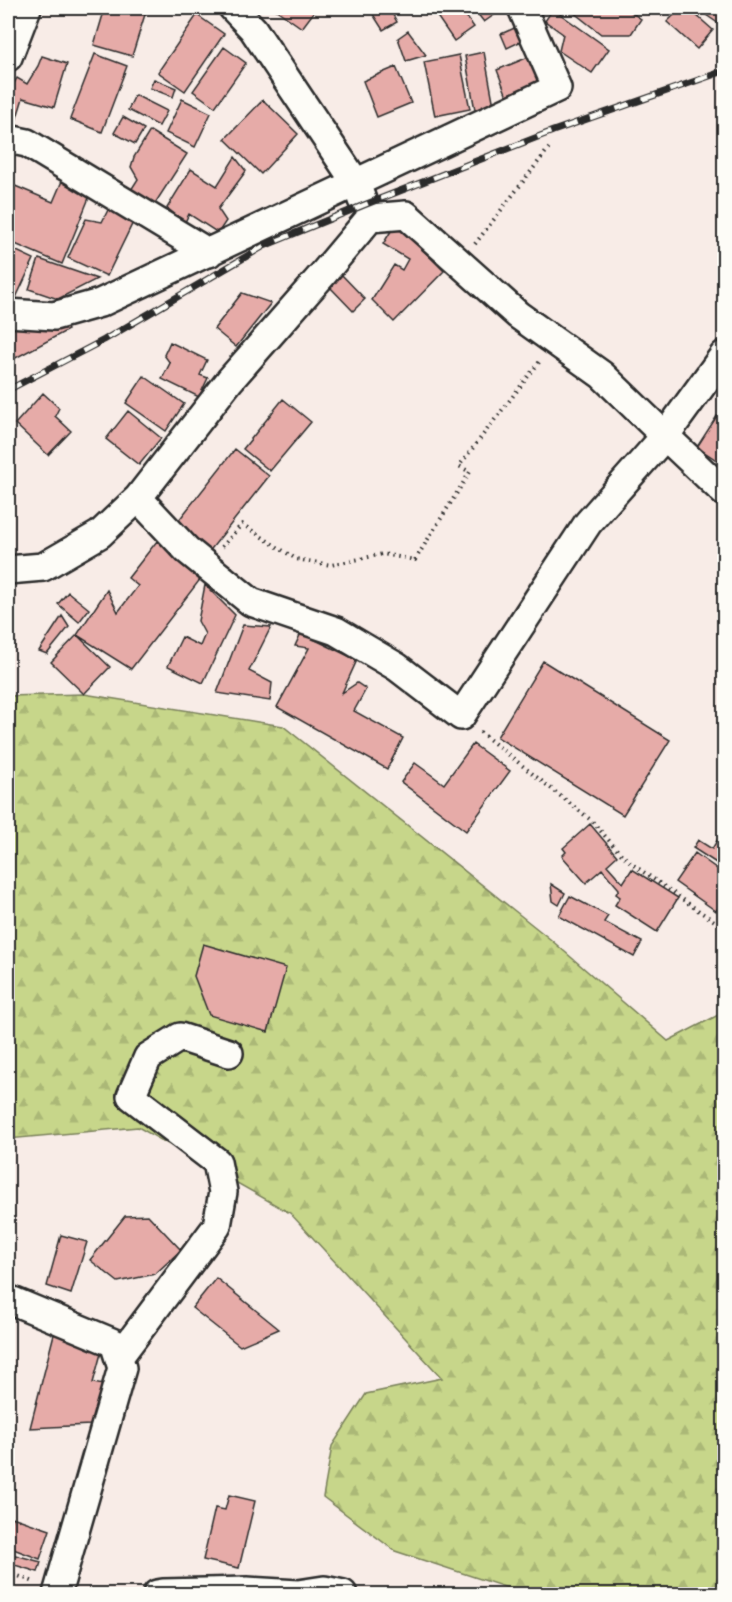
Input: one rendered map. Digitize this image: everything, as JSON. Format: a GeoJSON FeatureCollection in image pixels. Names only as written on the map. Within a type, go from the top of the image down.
{"type":"FeatureCollection","features":[{"type":"Feature","properties":{"kind":"street"},"geometry":{"type":"LineString","coordinates":[[8,57],[27,8]]}},
{"type":"Feature","properties":{"kind":"street"},"geometry":{"type":"LineString","coordinates":[[233,8],[254,29],[356,183],[370,218]]}},
{"type":"Feature","properties":{"kind":"street"},"geometry":{"type":"LineString","coordinates":[[8,313],[54,316],[100,303],[557,88],[528,11]]}},
{"type":"Feature","properties":{"kind":"street"},"geometry":{"type":"LineString","coordinates":[[8,139],[27,143],[209,253]]}},
{"type":"Feature","properties":{"kind":"street"},"geometry":{"type":"LineString","coordinates":[[8,570],[43,567],[100,534],[138,498],[230,380],[370,218],[406,215],[518,315],[602,375],[724,492]]}},
{"type":"Feature","properties":{"kind":"street"},"geometry":{"type":"LineString","coordinates":[[138,498],[187,550],[251,602],[336,632],[397,667],[461,716],[588,523],[665,436],[724,358]]}},
{"type":"Feature","properties":{"kind":"street"},"geometry":{"type":"LineString","coordinates":[[118,1357],[217,1226],[223,1192],[217,1162],[131,1096],[148,1057],[180,1037],[229,1053]]}},
{"type":"Feature","properties":{"kind":"street"},"geometry":{"type":"LineString","coordinates":[[8,1299],[114,1343],[122,1368],[57,1594]]}},
{"type":"Feature","properties":{"kind":"street"},"geometry":{"type":"LineString","coordinates":[[157,1594],[247,1591],[298,1594],[324,1590],[343,1594]]}},
{"type":"Feature","properties":{"kind":"path"},"geometry":{"type":"LineString","coordinates":[[460,264],[549,148]]}},
{"type":"Feature","properties":{"kind":"path"},"geometry":{"type":"LineString","coordinates":[[207,566],[242,524],[296,559],[331,565],[383,554],[416,560],[470,472],[459,466],[555,341]]}},
{"type":"Feature","properties":{"kind":"path"},"geometry":{"type":"LineString","coordinates":[[461,716],[592,821],[632,864],[724,927]]}},
{"type":"Feature","properties":{"kind":"green space"},"geometry":{"type":"Polygon","coordinates":[[[84,694],[283,726],[550,939],[668,1041],[724,1012],[724,1594],[526,1594],[395,1551],[323,1497],[332,1446],[366,1394],[442,1378],[290,1213],[138,1127],[8,1139],[8,696],[84,694]]]}},
{"type":"Feature","properties":{"kind":"building"},"geometry":{"type":"Polygon","coordinates":[[[105,8],[147,8],[132,56],[94,45],[105,8]]]}},
{"type":"Feature","properties":{"kind":"building"},"geometry":{"type":"Polygon","coordinates":[[[276,8],[317,8],[302,28],[276,8]]]}},
{"type":"Feature","properties":{"kind":"building"},"geometry":{"type":"Polygon","coordinates":[[[369,8],[389,8],[397,22],[383,30],[369,8]]]}},
{"type":"Feature","properties":{"kind":"building"},"geometry":{"type":"Polygon","coordinates":[[[446,8],[460,8],[474,27],[454,41],[436,15],[446,8]]]}},
{"type":"Feature","properties":{"kind":"building"},"geometry":{"type":"Polygon","coordinates":[[[473,8],[504,8],[484,22],[473,8]]]}},
{"type":"Feature","properties":{"kind":"building"},"geometry":{"type":"Polygon","coordinates":[[[568,8],[625,8],[641,19],[631,34],[601,34],[568,8]]]}},
{"type":"Feature","properties":{"kind":"building"},"geometry":{"type":"Polygon","coordinates":[[[681,8],[688,8],[713,30],[697,49],[667,22],[681,8]]]}},
{"type":"Feature","properties":{"kind":"building"},"geometry":{"type":"Polygon","coordinates":[[[696,8],[724,8],[722,26],[696,8]]]}},
{"type":"Feature","properties":{"kind":"building"},"geometry":{"type":"Polygon","coordinates":[[[553,9],[609,49],[592,73],[559,51],[563,34],[545,21],[553,9]]]}},
{"type":"Feature","properties":{"kind":"building"},"geometry":{"type":"Polygon","coordinates":[[[197,15],[224,34],[185,91],[158,72],[197,15]]]}},
{"type":"Feature","properties":{"kind":"building"},"geometry":{"type":"Polygon","coordinates":[[[519,26],[526,39],[507,48],[501,34],[519,26]]]}},
{"type":"Feature","properties":{"kind":"building"},"geometry":{"type":"Polygon","coordinates":[[[408,31],[426,55],[406,61],[398,38],[408,31]]]}},
{"type":"Feature","properties":{"kind":"building"},"geometry":{"type":"Polygon","coordinates":[[[224,47],[246,63],[215,107],[193,91],[224,47]]]}},
{"type":"Feature","properties":{"kind":"building"},"geometry":{"type":"Polygon","coordinates":[[[484,52],[494,106],[475,110],[465,56],[484,52]]]}},
{"type":"Feature","properties":{"kind":"building"},"geometry":{"type":"Polygon","coordinates":[[[95,54],[127,66],[102,132],[70,119],[95,54]]]}},
{"type":"Feature","properties":{"kind":"building"},"geometry":{"type":"Polygon","coordinates":[[[459,55],[470,109],[435,116],[424,62],[459,55]]]}},
{"type":"Feature","properties":{"kind":"building"},"geometry":{"type":"Polygon","coordinates":[[[42,56],[67,64],[54,107],[23,98],[15,124],[8,122],[8,94],[17,78],[27,84],[42,56]]]}},
{"type":"Feature","properties":{"kind":"building"},"geometry":{"type":"Polygon","coordinates":[[[531,56],[541,82],[507,96],[497,70],[531,56]]]}},
{"type":"Feature","properties":{"kind":"building"},"geometry":{"type":"Polygon","coordinates":[[[396,67],[411,103],[377,117],[363,81],[396,67]]]}},
{"type":"Feature","properties":{"kind":"building"},"geometry":{"type":"Polygon","coordinates":[[[154,79],[176,88],[173,97],[150,88],[154,79]]]}},
{"type":"Feature","properties":{"kind":"building"},"geometry":{"type":"Polygon","coordinates":[[[135,95],[167,111],[159,126],[128,110],[135,95]]]}},
{"type":"Feature","properties":{"kind":"building"},"geometry":{"type":"Polygon","coordinates":[[[182,99],[211,113],[195,147],[166,133],[182,99]]]}},
{"type":"Feature","properties":{"kind":"building"},"geometry":{"type":"Polygon","coordinates":[[[263,100],[298,134],[261,174],[225,139],[263,100]]]}},
{"type":"Feature","properties":{"kind":"building"},"geometry":{"type":"Polygon","coordinates":[[[123,117],[144,129],[135,144],[114,133],[123,117]]]}},
{"type":"Feature","properties":{"kind":"building"},"geometry":{"type":"Polygon","coordinates":[[[150,131],[187,154],[154,205],[131,190],[138,179],[131,167],[134,157],[150,131]]]}},
{"type":"Feature","properties":{"kind":"building"},"geometry":{"type":"Polygon","coordinates":[[[235,157],[246,171],[218,209],[226,221],[218,233],[189,214],[185,222],[167,208],[191,169],[217,186],[235,157]]]}},
{"type":"Feature","properties":{"kind":"building"},"geometry":{"type":"Polygon","coordinates":[[[62,181],[91,193],[62,264],[8,241],[8,183],[53,202],[62,181]]]}},
{"type":"Feature","properties":{"kind":"building"},"geometry":{"type":"Polygon","coordinates":[[[112,202],[137,214],[107,276],[68,258],[86,219],[102,222],[112,202]]]}},
{"type":"Feature","properties":{"kind":"building"},"geometry":{"type":"Polygon","coordinates":[[[396,223],[444,271],[394,322],[372,300],[394,265],[402,270],[408,259],[383,244],[396,223]]]}},
{"type":"Feature","properties":{"kind":"building"},"geometry":{"type":"Polygon","coordinates":[[[8,247],[34,259],[14,302],[8,299],[8,247]]]}},
{"type":"Feature","properties":{"kind":"building"},"geometry":{"type":"Polygon","coordinates":[[[39,259],[97,279],[58,299],[29,289],[39,259]]]}},
{"type":"Feature","properties":{"kind":"building"},"geometry":{"type":"Polygon","coordinates":[[[340,273],[365,299],[353,311],[328,285],[340,273]]]}},
{"type":"Feature","properties":{"kind":"building"},"geometry":{"type":"Polygon","coordinates":[[[242,293],[271,303],[236,347],[214,329],[242,293]]]}},
{"type":"Feature","properties":{"kind":"building"},"geometry":{"type":"Polygon","coordinates":[[[15,323],[53,330],[64,324],[68,330],[8,362],[8,328],[15,323]]]}},
{"type":"Feature","properties":{"kind":"building"},"geometry":{"type":"Polygon","coordinates":[[[170,342],[207,360],[200,375],[208,378],[199,397],[162,379],[170,363],[164,355],[170,342]]]}},
{"type":"Feature","properties":{"kind":"building"},"geometry":{"type":"Polygon","coordinates":[[[144,376],[184,404],[166,431],[126,403],[144,376]]]}},
{"type":"Feature","properties":{"kind":"building"},"geometry":{"type":"Polygon","coordinates":[[[43,393],[59,408],[55,416],[71,431],[48,455],[15,424],[43,393]]]}},
{"type":"Feature","properties":{"kind":"building"},"geometry":{"type":"Polygon","coordinates":[[[283,399],[311,422],[270,471],[243,449],[283,399]]]}},
{"type":"Feature","properties":{"kind":"building"},"geometry":{"type":"Polygon","coordinates":[[[128,411],[161,438],[139,465],[106,439],[128,411]]]}},
{"type":"Feature","properties":{"kind":"building"},"geometry":{"type":"Polygon","coordinates":[[[717,416],[724,421],[724,465],[697,447],[717,416]]]}},
{"type":"Feature","properties":{"kind":"building"},"geometry":{"type":"Polygon","coordinates":[[[235,449],[269,476],[208,553],[175,525],[235,449]]]}},
{"type":"Feature","properties":{"kind":"building"},"geometry":{"type":"Polygon","coordinates":[[[157,541],[202,577],[131,669],[77,635],[107,590],[118,612],[138,586],[128,578],[157,541]]]}},
{"type":"Feature","properties":{"kind":"building"},"geometry":{"type":"Polygon","coordinates":[[[205,585],[235,615],[203,683],[168,666],[182,637],[200,646],[205,634],[198,621],[205,585]]]}},
{"type":"Feature","properties":{"kind":"building"},"geometry":{"type":"Polygon","coordinates":[[[68,592],[89,609],[79,622],[58,604],[68,592]]]}},
{"type":"Feature","properties":{"kind":"building"},"geometry":{"type":"Polygon","coordinates":[[[62,616],[69,627],[47,654],[39,651],[62,616]]]}},
{"type":"Feature","properties":{"kind":"building"},"geometry":{"type":"Polygon","coordinates":[[[243,625],[271,627],[249,671],[272,683],[270,701],[217,693],[243,625]]]}},
{"type":"Feature","properties":{"kind":"building"},"geometry":{"type":"Polygon","coordinates":[[[301,633],[357,660],[342,693],[357,683],[366,689],[354,711],[403,738],[387,769],[277,707],[309,648],[295,646],[301,633]]]}},
{"type":"Feature","properties":{"kind":"building"},"geometry":{"type":"Polygon","coordinates":[[[77,635],[110,667],[84,694],[51,662],[77,635]]]}},
{"type":"Feature","properties":{"kind":"building"},"geometry":{"type":"Polygon","coordinates":[[[543,661],[670,740],[623,815],[497,737],[543,661]]]}},
{"type":"Feature","properties":{"kind":"building"},"geometry":{"type":"Polygon","coordinates":[[[473,744],[510,771],[466,831],[401,782],[415,763],[444,784],[473,744]]]}},
{"type":"Feature","properties":{"kind":"building"},"geometry":{"type":"Polygon","coordinates":[[[590,824],[617,856],[607,865],[623,883],[632,869],[678,898],[657,932],[615,905],[620,897],[616,894],[619,889],[602,869],[586,883],[562,856],[566,852],[563,848],[590,824]]]}},
{"type":"Feature","properties":{"kind":"building"},"geometry":{"type":"Polygon","coordinates":[[[724,829],[724,868],[693,848],[698,840],[712,849],[724,829]]]}},
{"type":"Feature","properties":{"kind":"building"},"geometry":{"type":"Polygon","coordinates":[[[695,853],[724,874],[724,899],[716,911],[675,882],[695,853]]]}},
{"type":"Feature","properties":{"kind":"building"},"geometry":{"type":"Polygon","coordinates":[[[551,884],[565,893],[559,905],[553,901],[551,884]]]}},
{"type":"Feature","properties":{"kind":"building"},"geometry":{"type":"Polygon","coordinates":[[[570,896],[608,916],[604,922],[642,942],[634,957],[559,916],[570,896]]]}},
{"type":"Feature","properties":{"kind":"building"},"geometry":{"type":"Polygon","coordinates":[[[203,944],[286,968],[268,1032],[209,1015],[194,976],[203,944]]]}},
{"type":"Feature","properties":{"kind":"building"},"geometry":{"type":"Polygon","coordinates":[[[148,1215],[181,1250],[155,1274],[118,1282],[90,1260],[125,1216],[148,1215]]]}},
{"type":"Feature","properties":{"kind":"building"},"geometry":{"type":"Polygon","coordinates":[[[61,1235],[87,1242],[71,1294],[47,1286],[61,1235]]]}},
{"type":"Feature","properties":{"kind":"building"},"geometry":{"type":"Polygon","coordinates":[[[216,1278],[279,1329],[240,1346],[192,1308],[216,1278]]]}},
{"type":"Feature","properties":{"kind":"building"},"geometry":{"type":"Polygon","coordinates":[[[54,1334],[103,1346],[93,1383],[113,1387],[90,1425],[30,1428],[54,1334]]]}},
{"type":"Feature","properties":{"kind":"building"},"geometry":{"type":"Polygon","coordinates":[[[229,1495],[255,1501],[239,1568],[203,1560],[215,1508],[225,1510],[229,1495]]]}},
{"type":"Feature","properties":{"kind":"building"},"geometry":{"type":"Polygon","coordinates":[[[12,1517],[50,1530],[40,1559],[8,1547],[8,1528],[12,1517]]]}},
{"type":"Feature","properties":{"kind":"building"},"geometry":{"type":"Polygon","coordinates":[[[8,1553],[41,1562],[38,1572],[8,1563],[8,1553]]]}},
{"type":"Feature","properties":{"kind":"waterway"},"geometry":{"type":"LineString","coordinates":[[8,14],[10,8]]}},
{"type":"Feature","properties":{"kind":"railway"},"geometry":{"type":"LineString","coordinates":[[8,390],[104,340],[264,246],[553,131],[724,71]]}}]}
